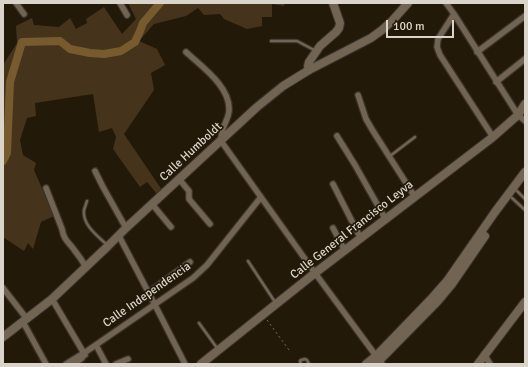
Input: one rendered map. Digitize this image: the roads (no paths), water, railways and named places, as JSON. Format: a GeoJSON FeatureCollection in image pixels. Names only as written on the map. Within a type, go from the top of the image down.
{"type":"FeatureCollection","features":[{"type":"Feature","properties":{"kind":"street"},"geometry":{"type":"LineString","coordinates":[[16,3],[24,14]]}},
{"type":"Feature","properties":{"kind":"street"},"geometry":{"type":"LineString","coordinates":[[120,3],[127,15]]}},
{"type":"Feature","properties":{"kind":"street"},"geometry":{"type":"LineString","coordinates":[[309,70],[308,66],[320,46],[339,28],[340,23],[333,3]]}},
{"type":"Feature","properties":{"kind":"street","name":"Calle Humboldt"},"geometry":{"type":"LineString","coordinates":[[3,337],[52,299],[126,228],[269,96],[309,70],[371,38],[392,21],[408,3]]}},
{"type":"Feature","properties":{"kind":"street"},"geometry":{"type":"LineString","coordinates":[[446,3],[518,115],[525,121]]}},
{"type":"Feature","properties":{"kind":"street"},"geometry":{"type":"LineString","coordinates":[[454,14],[438,39],[437,47],[440,55],[493,137]]}},
{"type":"Feature","properties":{"kind":"street"},"geometry":{"type":"LineString","coordinates":[[478,52],[525,16]]}},
{"type":"Feature","properties":{"kind":"street"},"geometry":{"type":"LineString","coordinates":[[186,52],[220,84],[226,97],[229,105],[229,112],[220,135],[221,141],[378,361]]}},
{"type":"Feature","properties":{"kind":"street"},"geometry":{"type":"LineString","coordinates":[[496,82],[525,59]]}},
{"type":"Feature","properties":{"kind":"street"},"geometry":{"type":"LineString","coordinates":[[358,95],[366,119],[415,197]]}},
{"type":"Feature","properties":{"kind":"street","name":"Calle General Francisco Leyva"},"geometry":{"type":"LineString","coordinates":[[201,364],[315,273],[493,137],[518,115],[525,104]]}},
{"type":"Feature","properties":{"kind":"street"},"geometry":{"type":"LineString","coordinates":[[337,136],[386,220]]}},
{"type":"Feature","properties":{"kind":"street"},"geometry":{"type":"LineString","coordinates":[[95,171],[126,228]]}},
{"type":"Feature","properties":{"kind":"street"},"geometry":{"type":"LineString","coordinates":[[450,283],[496,212],[525,172]]}},
{"type":"Feature","properties":{"kind":"street"},"geometry":{"type":"LineString","coordinates":[[179,179],[190,193],[189,199],[210,224]]}},
{"type":"Feature","properties":{"kind":"street"},"geometry":{"type":"LineString","coordinates":[[366,364],[378,361],[432,298],[450,283],[525,181]]}},
{"type":"Feature","properties":{"kind":"street"},"geometry":{"type":"LineString","coordinates":[[333,184],[361,239]]}},
{"type":"Feature","properties":{"kind":"street"},"geometry":{"type":"LineString","coordinates":[[46,188],[67,243],[74,249],[86,267]]}},
{"type":"Feature","properties":{"kind":"street","name":"Calle Independencia"},"geometry":{"type":"LineString","coordinates":[[66,364],[85,353],[193,278],[207,266],[261,197]]}},
{"type":"Feature","properties":{"kind":"street"},"geometry":{"type":"LineString","coordinates":[[152,204],[171,228]]}},
{"type":"Feature","properties":{"kind":"street"},"geometry":{"type":"LineString","coordinates":[[333,228],[345,251]]}},
{"type":"Feature","properties":{"kind":"street"},"geometry":{"type":"LineString","coordinates":[[119,236],[185,364]]}},
{"type":"Feature","properties":{"kind":"street"},"geometry":{"type":"LineString","coordinates":[[149,292],[190,262]]}},
{"type":"Feature","properties":{"kind":"street"},"geometry":{"type":"LineString","coordinates":[[3,288],[25,321],[46,364]]}},
{"type":"Feature","properties":{"kind":"street"},"geometry":{"type":"LineString","coordinates":[[52,299],[85,353]]}},
{"type":"Feature","properties":{"kind":"street"},"geometry":{"type":"LineString","coordinates":[[478,364],[484,354],[525,302]]}},
{"type":"Feature","properties":{"kind":"street"},"geometry":{"type":"LineString","coordinates":[[96,345],[106,364]]}},
{"type":"Feature","properties":{"kind":"street","name":"Calle Independencia"},"geometry":{"type":"LineString","coordinates":[[74,364],[85,353]]}},
{"type":"Feature","properties":{"kind":"street"},"geometry":{"type":"LineString","coordinates":[[484,354],[490,364]]}},
{"type":"Feature","properties":{"kind":"street"},"geometry":{"type":"LineString","coordinates":[[116,364],[128,359]]}},
{"type":"Feature","properties":{"kind":"lane"},"geometry":{"type":"LineString","coordinates":[[271,41],[297,41],[316,52]]}},
{"type":"Feature","properties":{"kind":"lane"},"geometry":{"type":"LineString","coordinates":[[389,157],[415,137]]}},
{"type":"Feature","properties":{"kind":"lane"},"geometry":{"type":"LineString","coordinates":[[515,194],[525,199]]}},
{"type":"Feature","properties":{"kind":"lane"},"geometry":{"type":"LineString","coordinates":[[515,194],[525,210]]}},
{"type":"Feature","properties":{"kind":"lane"},"geometry":{"type":"LineString","coordinates":[[87,201],[84,209],[84,217],[89,226],[108,246]]}},
{"type":"Feature","properties":{"kind":"lane"},"geometry":{"type":"LineString","coordinates":[[248,262],[276,304]]}},
{"type":"Feature","properties":{"kind":"lane"},"geometry":{"type":"LineString","coordinates":[[198,323],[219,350]]}},
{"type":"Feature","properties":{"kind":"lane"},"geometry":{"type":"LineString","coordinates":[[302,364],[300,362],[301,360],[305,359],[309,364]]}},
{"type":"Feature","properties":{"kind":"waterway"},"geometry":{"type":"LineString","coordinates":[[3,161],[7,153],[10,82],[22,42],[60,41],[70,49],[90,53],[104,54],[121,51],[135,42],[143,23],[160,3]]}}]}
